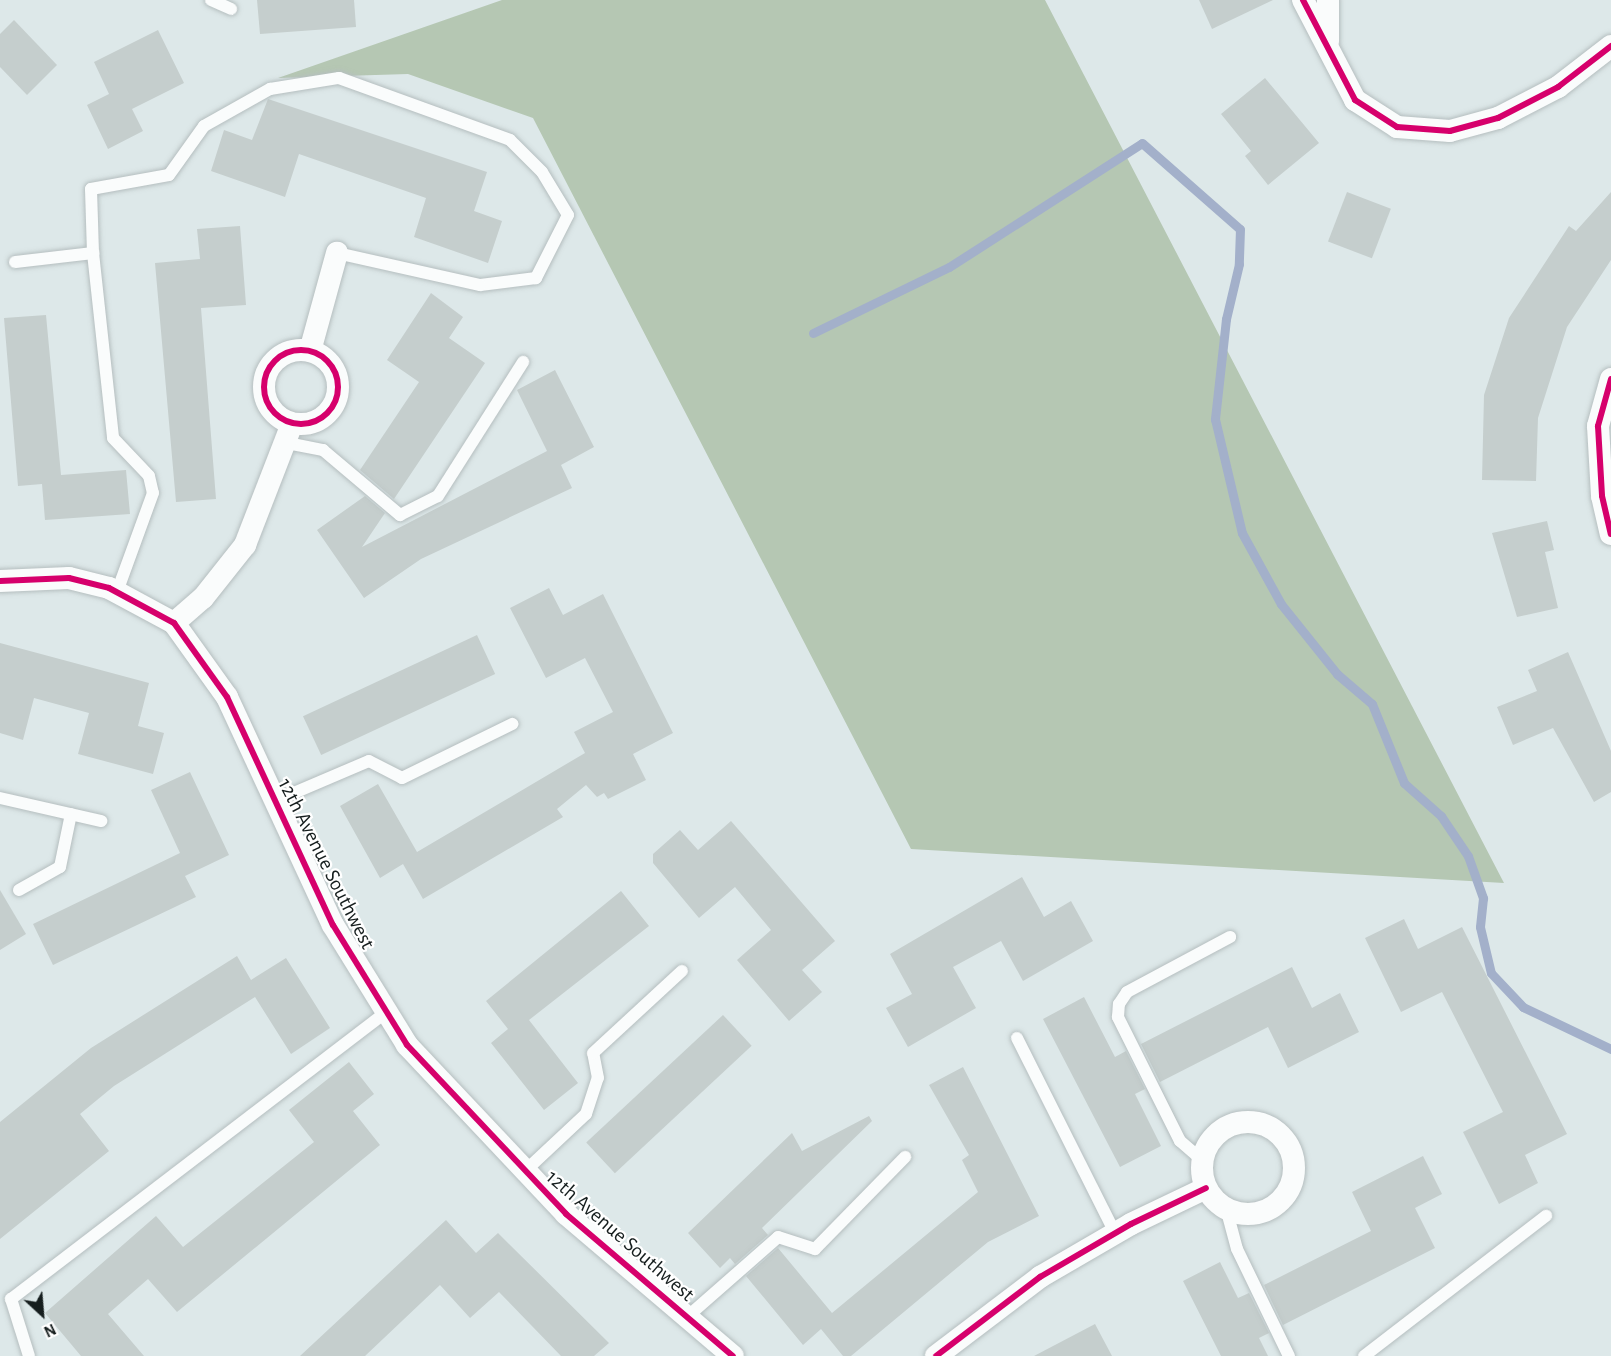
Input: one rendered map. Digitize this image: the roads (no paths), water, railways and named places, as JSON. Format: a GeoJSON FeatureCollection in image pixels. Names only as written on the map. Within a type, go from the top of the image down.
{"type":"FeatureCollection","features":[{"type":"Feature","properties":{"kind":"street"},"geometry":{"type":"LineString","coordinates":[[1302,0],[1328,43],[1339,74],[1373,115],[1397,127],[1450,131],[1498,117],[1558,87],[1611,46]]}},
{"type":"Feature","properties":{"kind":"street"},"geometry":{"type":"LineString","coordinates":[[1328,0],[1328,43]]}},
{"type":"Feature","properties":{"kind":"street"},"geometry":{"type":"LineString","coordinates":[[310,351],[337,253]]}},
{"type":"Feature","properties":{"kind":"street"},"geometry":{"type":"LineString","coordinates":[[174,623],[203,598],[244,545],[290,433],[318,420],[335,402],[334,370],[310,351],[284,353],[267,372],[265,398],[290,433]]}},
{"type":"Feature","properties":{"kind":"street"},"geometry":{"type":"LineString","coordinates":[[1611,379],[1598,426],[1602,496],[1611,534]]}},
{"type":"Feature","properties":{"kind":"street","name":"12th Avenue Southwest"},"geometry":{"type":"LineString","coordinates":[[0,581],[69,578],[117,592],[174,623],[227,697],[333,925],[407,1045],[524,1172],[733,1356]]}},
{"type":"Feature","properties":{"kind":"street"},"geometry":{"type":"LineString","coordinates":[[1242,1122],[1270,1128],[1289,1148],[1293,1176],[1280,1201],[1254,1213],[1226,1208],[1206,1188],[1202,1160],[1216,1135],[1242,1122]]}},
{"type":"Feature","properties":{"kind":"street"},"geometry":{"type":"LineString","coordinates":[[936,1356],[1040,1277],[1115,1233],[1206,1188]]}},
{"type":"Feature","properties":{"kind":"lane"},"geometry":{"type":"LineString","coordinates":[[211,0],[231,9]]}},
{"type":"Feature","properties":{"kind":"lane"},"geometry":{"type":"LineString","coordinates":[[117,592],[153,493],[149,476],[113,438],[93,253],[91,189],[168,175],[204,126],[270,89],[339,78],[510,140],[542,172],[568,216],[536,278],[480,285],[337,253]]}},
{"type":"Feature","properties":{"kind":"lane"},"geometry":{"type":"LineString","coordinates":[[15,262],[93,253]]}},
{"type":"Feature","properties":{"kind":"lane"},"geometry":{"type":"LineString","coordinates":[[290,433],[322,450],[400,515],[438,496],[523,362]]}},
{"type":"Feature","properties":{"kind":"lane"},"geometry":{"type":"LineString","coordinates":[[275,801],[369,761],[402,778],[512,724]]}},
{"type":"Feature","properties":{"kind":"lane"},"geometry":{"type":"LineString","coordinates":[[0,798],[101,821]]}},
{"type":"Feature","properties":{"kind":"lane"},"geometry":{"type":"LineString","coordinates":[[19,890],[60,867],[71,814]]}},
{"type":"Feature","properties":{"kind":"lane"},"geometry":{"type":"LineString","coordinates":[[1202,1160],[1180,1141],[1118,1017],[1119,1004],[1127,992],[1230,937]]}},
{"type":"Feature","properties":{"kind":"lane"},"geometry":{"type":"LineString","coordinates":[[524,1172],[586,1114],[598,1078],[593,1053],[682,971]]}},
{"type":"Feature","properties":{"kind":"lane"},"geometry":{"type":"LineString","coordinates":[[29,1356],[11,1299],[387,1012]]}},
{"type":"Feature","properties":{"kind":"lane"},"geometry":{"type":"LineString","coordinates":[[1017,1038],[1115,1233]]}},
{"type":"Feature","properties":{"kind":"lane"},"geometry":{"type":"LineString","coordinates":[[687,1317],[778,1237],[815,1249],[905,1157]]}},
{"type":"Feature","properties":{"kind":"lane"},"geometry":{"type":"LineString","coordinates":[[1226,1208],[1237,1249],[1289,1356]]}},
{"type":"Feature","properties":{"kind":"lane"},"geometry":{"type":"LineString","coordinates":[[1364,1356],[1546,1216]]}},
{"type":"Feature","properties":{"kind":"waterway"},"geometry":{"type":"LineString","coordinates":[[813,333],[949,267],[1142,143],[1240,229],[1239,264],[1226,319],[1215,419],[1242,533],[1281,604],[1337,674],[1372,704],[1404,783],[1441,816],[1468,856],[1483,898],[1480,927],[1491,973],[1523,1007],[1611,1049]]}}]}
